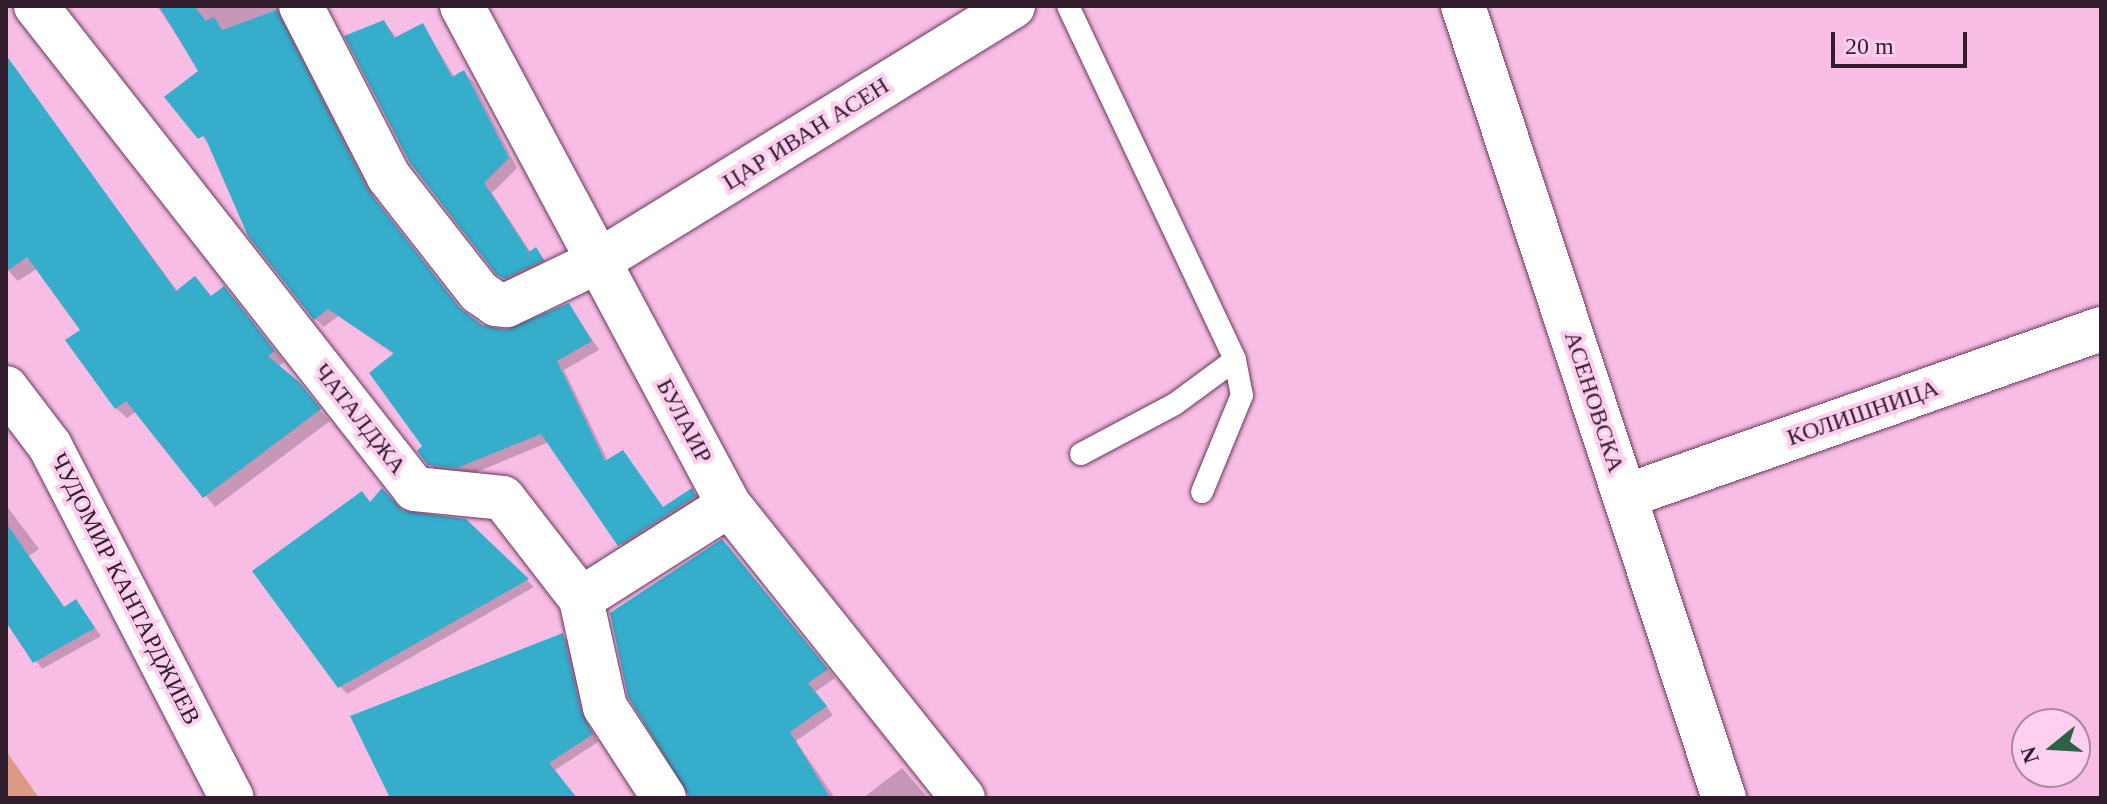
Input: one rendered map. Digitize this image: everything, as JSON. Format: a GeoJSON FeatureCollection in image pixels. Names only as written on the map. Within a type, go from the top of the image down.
{"type":"FeatureCollection","features":[{"type":"Feature","properties":{"kind":"street","name":"ЧАТАЛДЖА"},"geometry":{"type":"LineString","coordinates":[[36,6],[415,489],[503,498],[581,599],[605,707],[664,798]]}},
{"type":"Feature","properties":{"kind":"street","name":"ЦАР ИВАН АСЕН"},"geometry":{"type":"LineString","coordinates":[[301,6],[389,177],[487,300],[518,302],[599,261],[1013,6]]}},
{"type":"Feature","properties":{"kind":"street","name":"БУЛАИР"},"geometry":{"type":"LineString","coordinates":[[462,6],[729,505],[963,798]]}},
{"type":"Feature","properties":{"kind":"street","name":"АСЕНОВСКА"},"geometry":{"type":"LineString","coordinates":[[1463,6],[1724,798]]}},
{"type":"Feature","properties":{"kind":"street","name":"КОЛИШНИЦА"},"geometry":{"type":"LineString","coordinates":[[1626,496],[2101,329]]}},
{"type":"Feature","properties":{"kind":"street","name":"ЧУДОМИР КАНТАРДЖИЕВ"},"geometry":{"type":"LineString","coordinates":[[6,388],[50,446],[232,798]]}},
{"type":"Feature","properties":{"kind":"street"},"geometry":{"type":"LineString","coordinates":[[581,599],[729,505]]}},
{"type":"Feature","properties":{"kind":"lane"},"geometry":{"type":"LineString","coordinates":[[1068,6],[1235,360],[1242,395],[1202,492]]}},
{"type":"Feature","properties":{"kind":"lane"},"geometry":{"type":"LineString","coordinates":[[1081,454],[1175,404],[1235,360]]}},
{"type":"Feature","properties":{"kind":"shaded area"},"geometry":{"type":"Polygon","coordinates":[[[6,751],[39,798],[6,798],[6,751]]]}},
{"type":"Feature","properties":{"kind":"building"},"geometry":{"type":"Polygon","coordinates":[[[159,6],[194,6],[206,21],[214,17],[222,30],[277,10],[367,189],[460,308],[482,325],[505,330],[569,303],[592,341],[557,361],[605,461],[623,450],[663,507],[692,488],[696,496],[618,546],[541,434],[457,468],[428,465],[417,451],[422,446],[369,373],[394,353],[328,309],[314,320],[248,236],[204,135],[198,139],[164,97],[198,71],[159,6]]]}},
{"type":"Feature","properties":{"kind":"building"},"geometry":{"type":"Polygon","coordinates":[[[384,20],[394,38],[423,23],[452,77],[464,70],[509,158],[484,183],[529,252],[536,247],[544,260],[504,279],[496,274],[410,163],[344,36],[384,20]]]}},
{"type":"Feature","properties":{"kind":"building"},"geometry":{"type":"Polygon","coordinates":[[[6,55],[176,291],[195,276],[211,296],[224,286],[275,351],[268,356],[299,382],[321,409],[203,498],[126,401],[115,409],[65,340],[80,330],[27,257],[6,272],[6,55]]]}},
{"type":"Feature","properties":{"kind":"building"},"geometry":{"type":"Polygon","coordinates":[[[382,488],[403,511],[466,519],[529,579],[338,688],[252,571],[362,491],[370,502],[382,488]]]}},
{"type":"Feature","properties":{"kind":"building"},"geometry":{"type":"Polygon","coordinates":[[[6,523],[64,607],[76,599],[95,628],[33,663],[6,622],[6,523]]]}},
{"type":"Feature","properties":{"kind":"building"},"geometry":{"type":"Polygon","coordinates":[[[722,539],[828,669],[808,683],[827,706],[790,732],[830,798],[690,798],[628,697],[610,613],[722,539]]]}},
{"type":"Feature","properties":{"kind":"building"},"geometry":{"type":"Polygon","coordinates":[[[563,633],[581,712],[593,734],[549,763],[577,798],[390,798],[350,716],[563,633]]]}}]}
